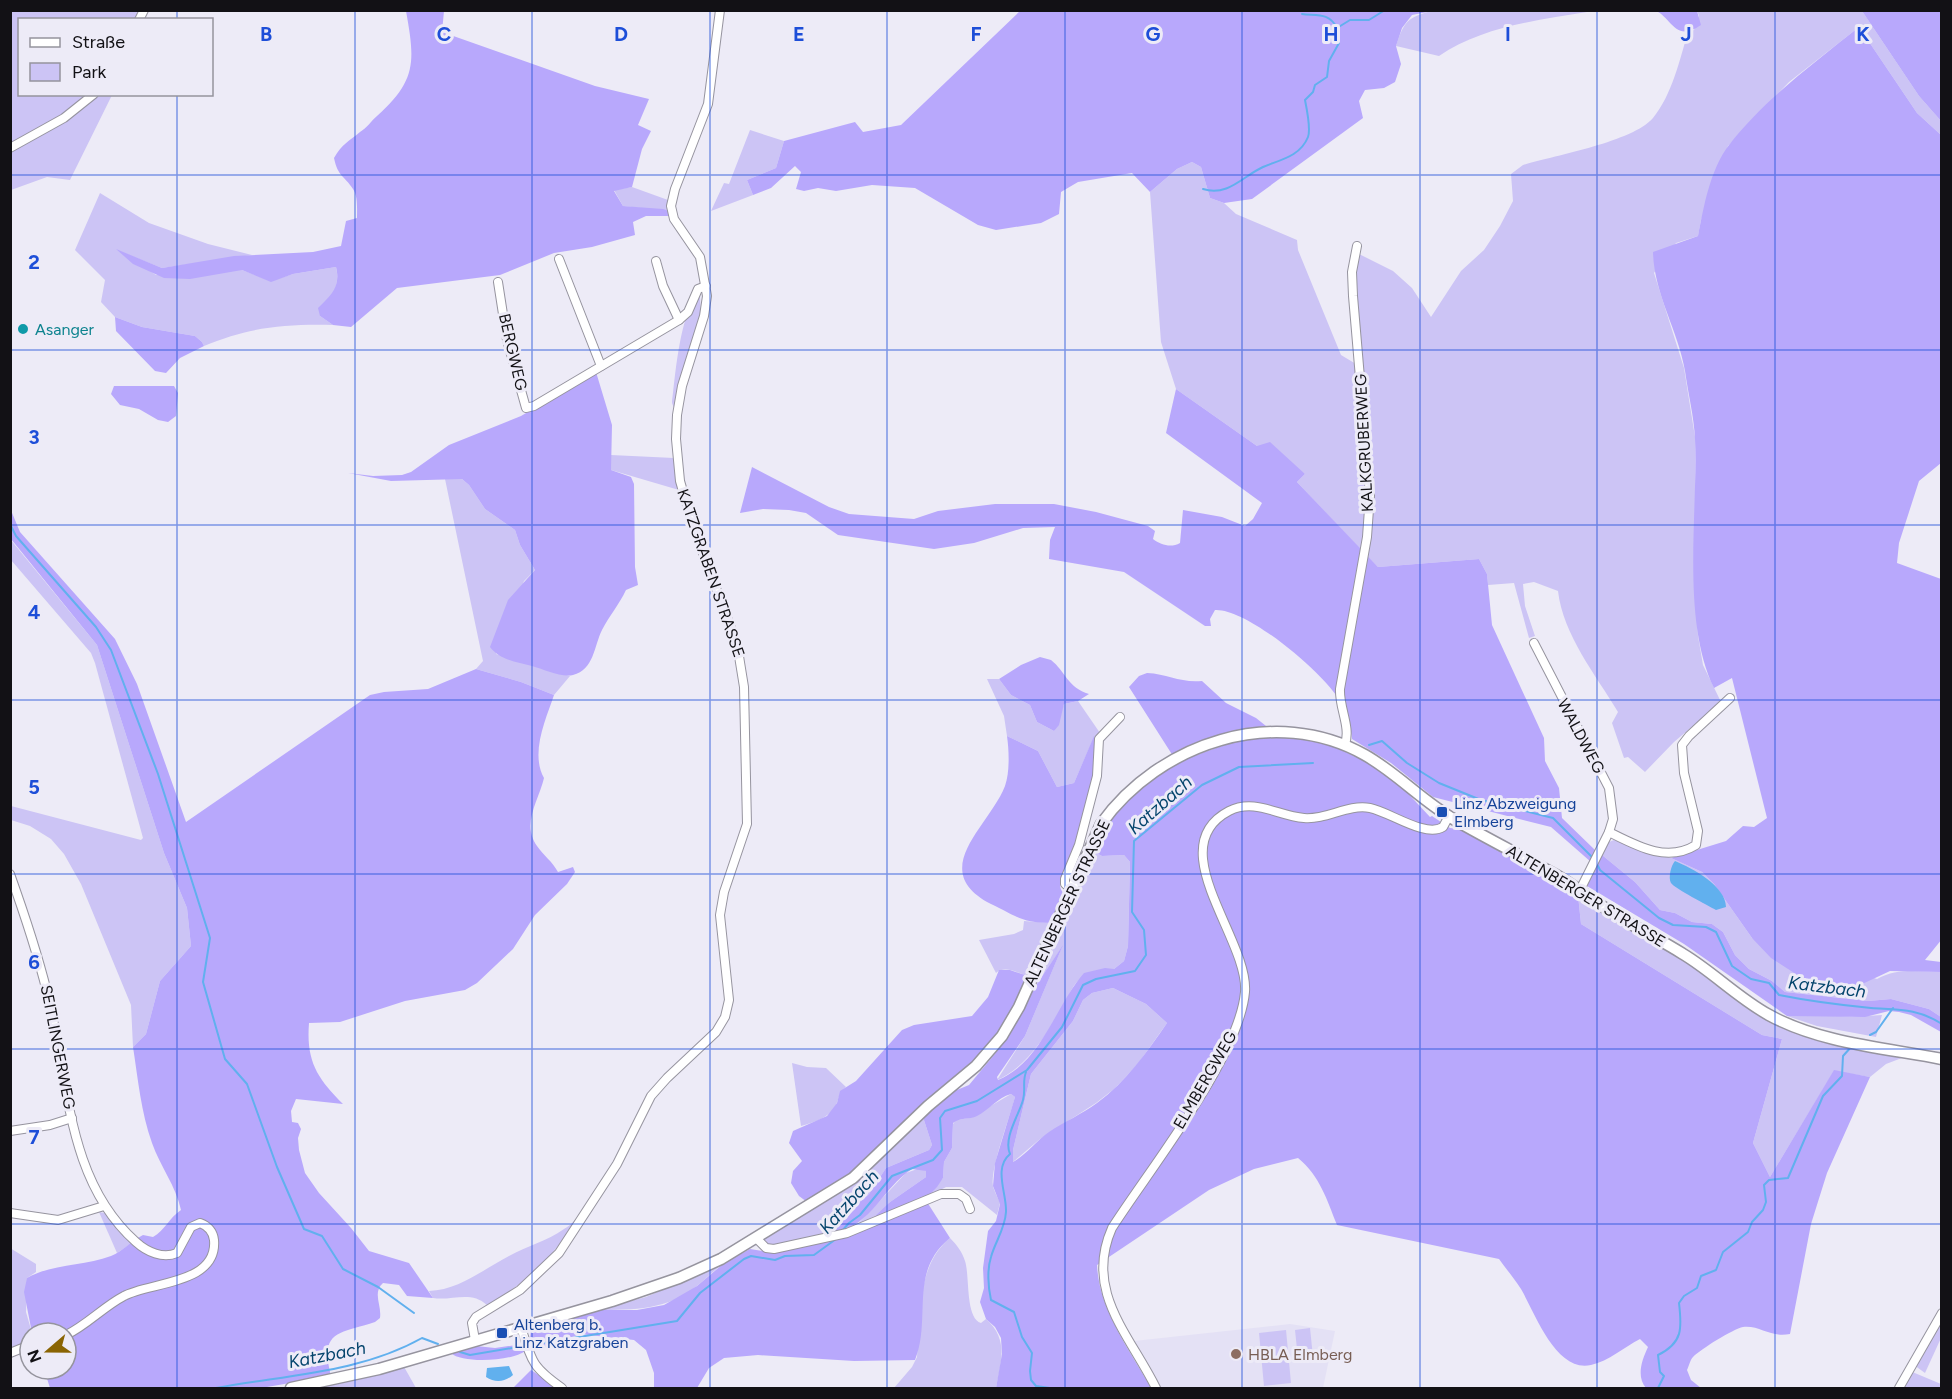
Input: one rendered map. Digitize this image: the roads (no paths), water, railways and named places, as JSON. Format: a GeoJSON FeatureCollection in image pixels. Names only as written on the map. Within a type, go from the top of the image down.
{"type":"FeatureCollection","features":[{"type":"Feature","properties":{"kind":"street","name":"KATZGRABEN STRASSE"},"geometry":{"type":"LineString","coordinates":[[475,1340],[472,1323],[476,1317],[520,1290],[559,1253],[617,1164],[651,1096],[666,1078],[716,1032],[727,1009],[729,990],[720,915],[724,892],[747,824],[744,678],[737,644],[688,513],[680,481],[675,439],[678,403],[704,316],[706,286],[700,257],[674,219],[671,206],[675,189],[706,111],[720,10]]}},
{"type":"Feature","properties":{"kind":"street"},"geometry":{"type":"LineString","coordinates":[[10,147],[64,118],[92,96]]}},
{"type":"Feature","properties":{"kind":"street","name":"KALKGRUBERWEG"},"geometry":{"type":"LineString","coordinates":[[1345,744],[1347,731],[1341,712],[1340,689],[1367,537],[1370,495],[1353,296],[1352,272],[1358,246]]}},
{"type":"Feature","properties":{"kind":"street"},"geometry":{"type":"LineString","coordinates":[[560,259],[602,366]]}},
{"type":"Feature","properties":{"kind":"street"},"geometry":{"type":"LineString","coordinates":[[656,261],[663,286],[679,320]]}},
{"type":"Feature","properties":{"kind":"street","name":"BERGWEG"},"geometry":{"type":"LineString","coordinates":[[498,282],[507,340],[526,408],[679,320],[688,312],[698,289],[706,286]]}},
{"type":"Feature","properties":{"kind":"street","name":"WALDWEG"},"geometry":{"type":"LineString","coordinates":[[1534,643],[1609,788],[1613,809],[1610,832]]}},
{"type":"Feature","properties":{"kind":"street"},"geometry":{"type":"LineString","coordinates":[[1580,891],[1610,832],[1643,848],[1665,854],[1684,851],[1696,845],[1698,831],[1681,750],[1689,736],[1730,698]]}},
{"type":"Feature","properties":{"kind":"street"},"geometry":{"type":"LineString","coordinates":[[1071,889],[1065,884],[1065,879],[1079,845],[1097,776],[1099,739],[1120,717]]}},
{"type":"Feature","properties":{"kind":"street","name":"ALTENBERGER STRASSE"},"geometry":{"type":"LineString","coordinates":[[291,1389],[357,1375],[680,1278],[756,1238],[853,1178],[989,1052],[1019,1007],[1101,824],[1112,808],[1137,783],[1165,765],[1213,742],[1246,733],[1296,732],[1345,744],[1382,765],[1449,816],[1699,963],[1755,1007],[1788,1024],[1822,1035],[1941,1059]]}},
{"type":"Feature","properties":{"kind":"street","name":"ELMBERGWEG"},"geometry":{"type":"LineString","coordinates":[[1156,1389],[1114,1314],[1103,1284],[1101,1269],[1106,1240],[1112,1228],[1227,1048],[1245,994],[1242,963],[1202,864],[1205,836],[1220,817],[1230,811],[1249,806],[1306,819],[1347,809],[1371,808],[1432,831],[1443,827],[1449,816]]}},
{"type":"Feature","properties":{"kind":"street","name":"SEITLINGERWEG"},"geometry":{"type":"LineString","coordinates":[[10,874],[48,994],[72,1118],[86,1170],[104,1206],[126,1233],[149,1251],[166,1256],[177,1253],[191,1227],[200,1223],[210,1229],[213,1234],[213,1249],[206,1261],[184,1278],[128,1294],[78,1327]]}},
{"type":"Feature","properties":{"kind":"street"},"geometry":{"type":"LineString","coordinates":[[10,1131],[50,1125],[72,1118]]}},
{"type":"Feature","properties":{"kind":"street"},"geometry":{"type":"LineString","coordinates":[[756,1238],[766,1248],[774,1249],[839,1234],[941,1194],[959,1194],[966,1199],[970,1209]]}},
{"type":"Feature","properties":{"kind":"street"},"geometry":{"type":"LineString","coordinates":[[10,1213],[58,1220],[104,1206]]}},
{"type":"Feature","properties":{"kind":"street"},"geometry":{"type":"LineString","coordinates":[[1899,1389],[1941,1313]]}},
{"type":"Feature","properties":{"kind":"street"},"geometry":{"type":"LineString","coordinates":[[522,1327],[534,1365],[543,1376],[562,1389]]}},
{"type":"Feature","properties":{"kind":"water"},"geometry":{"type":"Polygon","coordinates":[[[1675,861],[1699,873],[1714,885],[1725,899],[1726,907],[1716,910],[1671,883],[1670,875],[1675,861]]]}},
{"type":"Feature","properties":{"kind":"water"},"geometry":{"type":"Polygon","coordinates":[[[509,1366],[513,1375],[507,1379],[496,1381],[486,1377],[487,1368],[509,1366]]]}},
{"type":"Feature","properties":{"kind":"waterway"},"geometry":{"type":"LineString","coordinates":[[1302,14],[1326,17],[1337,28],[1350,20],[1369,20],[1385,10]]}},
{"type":"Feature","properties":{"kind":"waterway"},"geometry":{"type":"LineString","coordinates":[[1203,189],[1212,191],[1228,188],[1300,149],[1308,137],[1309,129],[1305,100],[1313,92],[1315,85],[1327,77],[1329,61],[1339,43],[1337,28]]}},
{"type":"Feature","properties":{"kind":"waterway"},"geometry":{"type":"LineString","coordinates":[[10,524],[16,536],[96,627],[111,650],[158,774],[210,938],[203,982],[225,1059],[247,1084],[277,1167],[304,1229],[322,1236],[343,1269],[378,1287],[414,1313]]}},
{"type":"Feature","properties":{"kind":"waterway","name":"Katzbach"},"geometry":{"type":"LineString","coordinates":[[1369,745],[1382,741],[1407,763],[1439,783],[1481,800],[1553,818],[1593,858]]}},
{"type":"Feature","properties":{"kind":"waterway","name":"Katzbach"},"geometry":{"type":"LineString","coordinates":[[841,1232],[860,1215],[892,1176],[933,1160],[942,1150],[940,1118],[945,1111],[977,1101],[1027,1070],[1062,1027],[1083,985],[1096,979],[1135,971],[1146,955],[1144,930],[1132,912],[1134,841],[1202,785],[1239,767],[1313,763]]}},
{"type":"Feature","properties":{"kind":"waterway","name":"Katzbach"},"geometry":{"type":"LineString","coordinates":[[1596,862],[1600,870],[1659,918],[1673,925],[1706,927],[1716,932],[1732,966],[1751,979],[1769,983],[1779,995],[1836,1004],[1907,1011],[1924,1015],[1942,1024]]}},
{"type":"Feature","properties":{"kind":"waterway"},"geometry":{"type":"LineString","coordinates":[[1870,1035],[1876,1032],[1893,1008]]}},
{"type":"Feature","properties":{"kind":"waterway"},"geometry":{"type":"LineString","coordinates":[[1658,1388],[1664,1376],[1660,1372],[1658,1355],[1672,1345],[1679,1334],[1679,1303],[1684,1296],[1697,1288],[1701,1276],[1716,1270],[1723,1252],[1748,1232],[1766,1202],[1764,1185],[1769,1180],[1788,1178],[1823,1096],[1842,1076],[1843,1056],[1852,1046]]}},
{"type":"Feature","properties":{"kind":"waterway"},"geometry":{"type":"LineString","coordinates":[[1026,1072],[1023,1100],[1009,1141],[1010,1154],[1002,1166],[1006,1205],[1004,1224],[993,1251],[988,1272],[991,1300],[1014,1312],[1022,1337],[1032,1353],[1031,1380],[1036,1386],[1050,1388]]}},
{"type":"Feature","properties":{"kind":"waterway","name":"Katzbach"},"geometry":{"type":"LineString","coordinates":[[530,1345],[677,1321],[700,1293],[744,1259],[751,1256],[775,1260],[785,1256],[814,1255],[836,1239]]}},
{"type":"Feature","properties":{"kind":"waterway","name":"Katzbach"},"geometry":{"type":"LineString","coordinates":[[216,1388],[348,1366],[398,1350],[422,1338],[438,1344]]}},
{"type":"Feature","properties":{"kind":"waterway","name":"Katzbach"},"geometry":{"type":"LineString","coordinates":[[460,1352],[470,1355],[524,1346]]}},
{"type":"Feature","properties":{"kind":"place","name":"Asanger"},"geometry":{"type":"Point","coordinates":[23,329]}},
{"type":"Feature","properties":{"kind":"place","name":"Linz Abzweigung Elmberg"},"geometry":{"type":"Point","coordinates":[1442,812]}},
{"type":"Feature","properties":{"kind":"place","name":"Altenberg b. Linz Katzgraben"},"geometry":{"type":"Point","coordinates":[502,1333]}},
{"type":"Feature","properties":{"kind":"place","name":"HBLA Elmberg"},"geometry":{"type":"Point","coordinates":[1236,1354]}}]}
